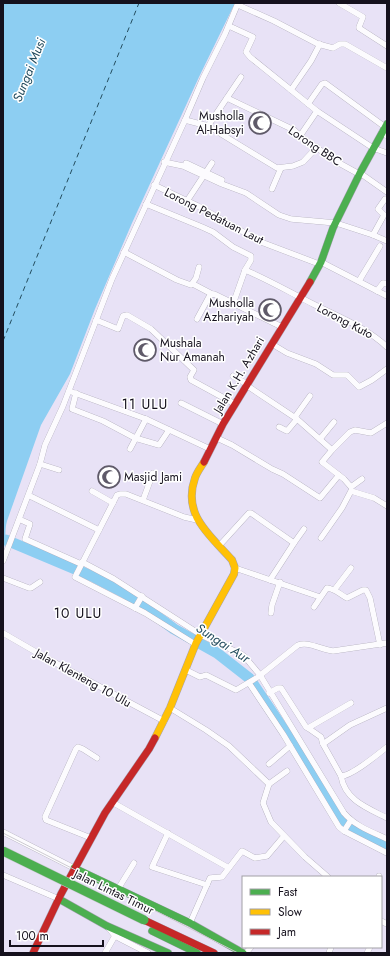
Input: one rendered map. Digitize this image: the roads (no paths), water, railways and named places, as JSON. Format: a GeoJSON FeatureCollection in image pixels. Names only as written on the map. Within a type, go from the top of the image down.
{"type":"FeatureCollection","features":[{"type":"Feature","properties":{"kind":"main road","name":"Jalan K.H. Azhari"},"geometry":{"type":"LineString","coordinates":[[235,568],[232,560],[197,520],[193,510],[191,495],[195,478],[223,424],[301,298],[320,263],[336,223],[360,173],[385,130]]}},
{"type":"Feature","properties":{"kind":"main road"},"geometry":{"type":"LineString","coordinates":[[34,952],[74,868],[112,802],[149,749],[164,721],[198,640],[229,583],[235,568]]}},
{"type":"Feature","properties":{"kind":"main road","name":"Jalan Lintas Timur"},"geometry":{"type":"LineString","coordinates":[[3,851],[197,953]]}},
{"type":"Feature","properties":{"kind":"main road","name":"Jalan Lintas Timur"},"geometry":{"type":"LineString","coordinates":[[3,859],[142,923],[214,953]]}},
{"type":"Feature","properties":{"kind":"main road"},"geometry":{"type":"LineString","coordinates":[[74,868],[190,923],[244,953]]}},
{"type":"Feature","properties":{"kind":"main road"},"geometry":{"type":"LineString","coordinates":[[59,899],[116,933],[168,953]]}},
{"type":"Feature","properties":{"kind":"street"},"geometry":{"type":"LineString","coordinates":[[339,3],[363,17],[359,28],[387,46]]}},
{"type":"Feature","properties":{"kind":"street"},"geometry":{"type":"LineString","coordinates":[[3,561],[40,464],[45,445],[69,391],[112,278],[164,162],[185,120],[238,4],[320,44],[332,48],[340,44],[345,44],[387,68]]}},
{"type":"Feature","properties":{"kind":"street"},"geometry":{"type":"LineString","coordinates":[[229,26],[253,37],[246,53],[308,104],[317,111],[387,153]]}},
{"type":"Feature","properties":{"kind":"street"},"geometry":{"type":"LineString","coordinates":[[291,90],[311,61],[320,44]]}},
{"type":"Feature","properties":{"kind":"street"},"geometry":{"type":"LineString","coordinates":[[208,126],[228,98],[241,76]]}},
{"type":"Feature","properties":{"kind":"street"},"geometry":{"type":"LineString","coordinates":[[308,104],[324,83],[385,130]]}},
{"type":"Feature","properties":{"kind":"street","name":"Lorong BBC"},"geometry":{"type":"LineString","coordinates":[[228,98],[294,130],[300,136],[338,163],[360,173],[387,192]]}},
{"type":"Feature","properties":{"kind":"street"},"geometry":{"type":"LineString","coordinates":[[300,136],[317,111]]}},
{"type":"Feature","properties":{"kind":"street"},"geometry":{"type":"LineString","coordinates":[[185,120],[208,126],[277,168],[293,166],[303,162],[317,147]]}},
{"type":"Feature","properties":{"kind":"street"},"geometry":{"type":"LineString","coordinates":[[164,162],[183,166],[222,180]]}},
{"type":"Feature","properties":{"kind":"street"},"geometry":{"type":"LineString","coordinates":[[186,163],[205,174],[246,193],[279,214],[291,219],[336,223],[387,241]]}},
{"type":"Feature","properties":{"kind":"street"},"geometry":{"type":"LineString","coordinates":[[187,201],[212,163]]}},
{"type":"Feature","properties":{"kind":"street"},"geometry":{"type":"LineString","coordinates":[[272,189],[282,168]]}},
{"type":"Feature","properties":{"kind":"street","name":"Lorong Pedatuan Laut"},"geometry":{"type":"LineString","coordinates":[[154,185],[240,229],[261,242],[320,263],[387,296]]}},
{"type":"Feature","properties":{"kind":"street"},"geometry":{"type":"LineString","coordinates":[[372,235],[384,215],[378,209],[385,199],[387,199]]}},
{"type":"Feature","properties":{"kind":"street"},"geometry":{"type":"LineString","coordinates":[[146,204],[202,226],[252,258],[245,270],[233,304]]}},
{"type":"Feature","properties":{"kind":"street"},"geometry":{"type":"LineString","coordinates":[[359,281],[380,246]]}},
{"type":"Feature","properties":{"kind":"street"},"geometry":{"type":"LineString","coordinates":[[124,252],[177,280],[189,285],[192,284],[282,327]]}},
{"type":"Feature","properties":{"kind":"street"},"geometry":{"type":"LineString","coordinates":[[192,284],[199,267]]}},
{"type":"Feature","properties":{"kind":"street","name":"Lorong Kuto"},"geometry":{"type":"LineString","coordinates":[[245,270],[267,279],[356,326],[382,342],[387,347]]}},
{"type":"Feature","properties":{"kind":"street"},"geometry":{"type":"LineString","coordinates":[[377,291],[383,283],[387,284]]}},
{"type":"Feature","properties":{"kind":"street"},"geometry":{"type":"LineString","coordinates":[[197,318],[212,294]]}},
{"type":"Feature","properties":{"kind":"street"},"geometry":{"type":"LineString","coordinates":[[96,320],[118,329],[123,316],[127,314],[148,327],[194,370],[190,377],[191,380],[235,404]]}},
{"type":"Feature","properties":{"kind":"street"},"geometry":{"type":"LineString","coordinates":[[272,344],[287,353],[316,364],[333,375],[347,375],[360,387],[387,369]]}},
{"type":"Feature","properties":{"kind":"street"},"geometry":{"type":"LineString","coordinates":[[233,376],[296,418],[332,450]]}},
{"type":"Feature","properties":{"kind":"street"},"geometry":{"type":"LineString","coordinates":[[69,391],[146,419],[210,449]]}},
{"type":"Feature","properties":{"kind":"street"},"geometry":{"type":"LineString","coordinates":[[76,393],[72,409],[136,436],[159,445],[170,430]]}},
{"type":"Feature","properties":{"kind":"street"},"geometry":{"type":"LineString","coordinates":[[279,427],[287,431],[310,396]]}},
{"type":"Feature","properties":{"kind":"street"},"geometry":{"type":"LineString","coordinates":[[181,402],[223,424]]}},
{"type":"Feature","properties":{"kind":"street"},"geometry":{"type":"LineString","coordinates":[[130,449],[146,419]]}},
{"type":"Feature","properties":{"kind":"street"},"geometry":{"type":"LineString","coordinates":[[320,439],[334,422]]}},
{"type":"Feature","properties":{"kind":"street"},"geometry":{"type":"LineString","coordinates":[[387,423],[371,433],[352,431],[322,462],[339,475],[351,489],[374,498],[387,506]]}},
{"type":"Feature","properties":{"kind":"street"},"geometry":{"type":"LineString","coordinates":[[217,438],[283,474],[320,498],[339,475]]}},
{"type":"Feature","properties":{"kind":"street"},"geometry":{"type":"LineString","coordinates":[[40,464],[59,470]]}},
{"type":"Feature","properties":{"kind":"street"},"geometry":{"type":"LineString","coordinates":[[143,500],[152,474]]}},
{"type":"Feature","properties":{"kind":"street"},"geometry":{"type":"LineString","coordinates":[[321,538],[342,508],[351,489],[362,479]]}},
{"type":"Feature","properties":{"kind":"street"},"geometry":{"type":"LineString","coordinates":[[92,491],[113,503]]}},
{"type":"Feature","properties":{"kind":"street"},"geometry":{"type":"LineString","coordinates":[[197,520],[184,517],[126,494],[117,495],[75,577],[198,640],[241,654],[245,657],[308,752],[344,813],[347,826],[387,853]]}},
{"type":"Feature","properties":{"kind":"street"},"geometry":{"type":"LineString","coordinates":[[30,496],[99,530]]}},
{"type":"Feature","properties":{"kind":"street"},"geometry":{"type":"LineString","coordinates":[[219,546],[247,515],[251,513],[294,543]]}},
{"type":"Feature","properties":{"kind":"street"},"geometry":{"type":"LineString","coordinates":[[21,520],[30,524],[25,539],[114,579],[141,597],[198,640]]}},
{"type":"Feature","properties":{"kind":"street"},"geometry":{"type":"LineString","coordinates":[[270,580],[304,530]]}},
{"type":"Feature","properties":{"kind":"street"},"geometry":{"type":"LineString","coordinates":[[235,568],[320,596]]}},
{"type":"Feature","properties":{"kind":"street"},"geometry":{"type":"LineString","coordinates":[[335,589],[351,568]]}},
{"type":"Feature","properties":{"kind":"street"},"geometry":{"type":"LineString","coordinates":[[3,578],[29,588],[40,582]]}},
{"type":"Feature","properties":{"kind":"street"},"geometry":{"type":"LineString","coordinates":[[271,613],[272,605],[280,582]]}},
{"type":"Feature","properties":{"kind":"street"},"geometry":{"type":"LineString","coordinates":[[314,607],[320,596],[327,588],[335,589],[347,598],[363,590],[368,591],[380,643]]}},
{"type":"Feature","properties":{"kind":"street"},"geometry":{"type":"LineString","coordinates":[[135,607],[141,597]]}},
{"type":"Feature","properties":{"kind":"street","name":"Jalan Klenteng 10 Ulu"},"geometry":{"type":"LineString","coordinates":[[3,633],[48,659],[164,721]]}},
{"type":"Feature","properties":{"kind":"street"},"geometry":{"type":"LineString","coordinates":[[186,670],[200,677],[206,675],[236,690],[259,676],[294,647],[302,643],[326,651],[333,651],[387,643]]}},
{"type":"Feature","properties":{"kind":"street"},"geometry":{"type":"LineString","coordinates":[[249,683],[290,746],[337,824],[371,832],[387,839]]}},
{"type":"Feature","properties":{"kind":"street"},"geometry":{"type":"LineString","coordinates":[[269,692],[281,688],[306,727],[321,737],[323,744],[341,776],[343,784],[351,798],[364,807],[387,818]]}},
{"type":"Feature","properties":{"kind":"street"},"geometry":{"type":"LineString","coordinates":[[308,728],[351,703]]}},
{"type":"Feature","properties":{"kind":"street"},"geometry":{"type":"LineString","coordinates":[[170,708],[229,746],[269,784]]}},
{"type":"Feature","properties":{"kind":"street"},"geometry":{"type":"LineString","coordinates":[[323,744],[350,725],[387,708]]}},
{"type":"Feature","properties":{"kind":"street"},"geometry":{"type":"LineString","coordinates":[[269,764],[290,746]]}},
{"type":"Feature","properties":{"kind":"street"},"geometry":{"type":"LineString","coordinates":[[91,838],[46,820],[45,817],[76,749],[78,747],[83,748],[97,758]]}},
{"type":"Feature","properties":{"kind":"street"},"geometry":{"type":"LineString","coordinates":[[341,776],[345,776],[361,767],[387,747]]}},
{"type":"Feature","properties":{"kind":"street"},"geometry":{"type":"LineString","coordinates":[[287,771],[269,784],[263,804],[269,814],[271,822],[327,876]]}},
{"type":"Feature","properties":{"kind":"street"},"geometry":{"type":"LineString","coordinates":[[112,802],[229,868]]}},
{"type":"Feature","properties":{"kind":"street"},"geometry":{"type":"LineString","coordinates":[[3,832],[74,868]]}},
{"type":"Feature","properties":{"kind":"street"},"geometry":{"type":"LineString","coordinates":[[168,833],[152,867],[207,885]]}},
{"type":"Feature","properties":{"kind":"street"},"geometry":{"type":"LineString","coordinates":[[190,923],[211,878],[222,878],[242,850],[255,858],[266,856],[284,836]]}},
{"type":"Feature","properties":{"kind":"street"},"geometry":{"type":"LineString","coordinates":[[118,889],[134,863]]}},
{"type":"Feature","properties":{"kind":"street"},"geometry":{"type":"LineString","coordinates":[[3,876],[59,899]]}},
{"type":"Feature","properties":{"kind":"street"},"geometry":{"type":"LineString","coordinates":[[105,953],[116,933],[137,950],[148,953]]}},
{"type":"Feature","properties":{"kind":"water","name":"Sungai Musi"},"geometry":{"type":"Polygon","coordinates":[[[3,3],[235,3],[199,77],[132,223],[95,309],[70,374],[41,425],[7,521],[3,551],[3,3]]]}},
{"type":"Feature","properties":{"kind":"waterway","name":"Sungai Aur"},"geometry":{"type":"LineString","coordinates":[[6,540],[94,577],[125,593],[174,629],[217,653],[249,678],[318,781],[344,826],[387,847]]}},
{"type":"Feature","properties":{"kind":"tram line"},"geometry":{"type":"LineString","coordinates":[[3,833],[238,953]]}},
{"type":"Feature","properties":{"kind":"place","name":"Musholla Al-Habsyi"},"geometry":{"type":"Point","coordinates":[260,123]}},
{"type":"Feature","properties":{"kind":"place","name":"Musholla Azhariyah"},"geometry":{"type":"Point","coordinates":[270,310]}},
{"type":"Feature","properties":{"kind":"place","name":"Mushala Nur Amanah"},"geometry":{"type":"Point","coordinates":[145,350]}},
{"type":"Feature","properties":{"kind":"place","name":"Masjid Jami"},"geometry":{"type":"Point","coordinates":[109,477]}},
{"type":"Feature","properties":{"kind":"district","name":"11 ULU"},"geometry":{"type":"Point","coordinates":[145,404]}},
{"type":"Feature","properties":{"kind":"district","name":"10 ULU"},"geometry":{"type":"Point","coordinates":[78,613]}}]}
